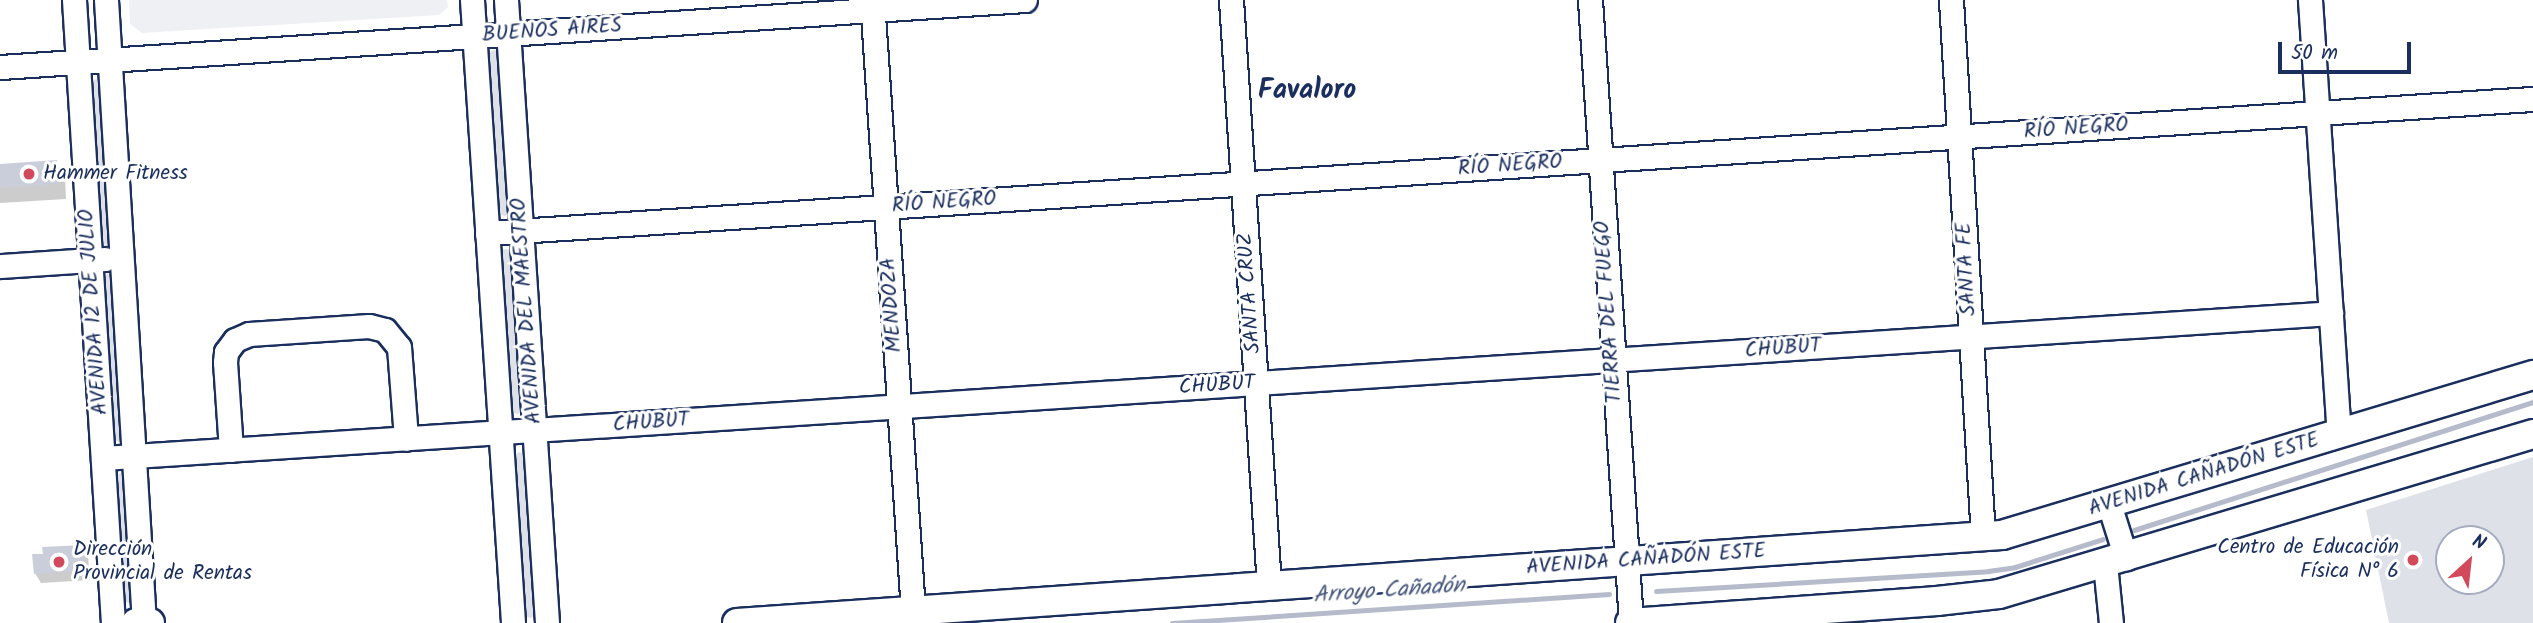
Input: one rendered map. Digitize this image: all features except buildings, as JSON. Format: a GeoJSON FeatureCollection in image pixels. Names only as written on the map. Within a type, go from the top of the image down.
{"type":"FeatureCollection","features":[{"type":"Feature","properties":{"kind":"main road","name":"AVENIDA CAÑADÓN ESTE"},"geometry":{"type":"LineString","coordinates":[[737,623],[1983,537],[2023,531],[2533,375]]}},
{"type":"Feature","properties":{"kind":"main road"},"geometry":{"type":"LineString","coordinates":[[1631,623],[1968,598],[2031,586],[2533,434]]}},
{"type":"Feature","properties":{"kind":"main road"},"geometry":{"type":"LineString","coordinates":[[136,623],[146,623]]}},
{"type":"Feature","properties":{"kind":"street","name":"AVENIDA 12 DE JULIO"},"geometry":{"type":"LineString","coordinates":[[74,0],[113,623]]}},
{"type":"Feature","properties":{"kind":"street","name":"AVENIDA 12 DE JULIO"},"geometry":{"type":"LineString","coordinates":[[106,0],[146,623]]}},
{"type":"Feature","properties":{"kind":"street","name":"AVENIDA DEL MAESTRO"},"geometry":{"type":"LineString","coordinates":[[472,0],[513,623]]}},
{"type":"Feature","properties":{"kind":"street","name":"AVENIDA DEL MAESTRO"},"geometry":{"type":"LineString","coordinates":[[506,0],[547,623]]}},
{"type":"Feature","properties":{"kind":"street","name":"BUENOS AIRES"},"geometry":{"type":"LineString","coordinates":[[0,67],[508,34],[872,5],[1025,0]]}},
{"type":"Feature","properties":{"kind":"street","name":"SANTA CRUZ"},"geometry":{"type":"LineString","coordinates":[[1231,0],[1269,586]]}},
{"type":"Feature","properties":{"kind":"street","name":"TIERRA DEL FUEGO"},"geometry":{"type":"LineString","coordinates":[[1590,0],[1631,623]]}},
{"type":"Feature","properties":{"kind":"street","name":"SANTA FE"},"geometry":{"type":"LineString","coordinates":[[1951,0],[1983,537]]}},
{"type":"Feature","properties":{"kind":"street"},"geometry":{"type":"LineString","coordinates":[[2310,0],[2339,434]]}},
{"type":"Feature","properties":{"kind":"street","name":"MENDOZA"},"geometry":{"type":"LineString","coordinates":[[872,5],[913,611]]}},
{"type":"Feature","properties":{"kind":"street","name":"RÍO NEGRO"},"geometry":{"type":"LineString","coordinates":[[487,233],[2533,99]]}},
{"type":"Feature","properties":{"kind":"street"},"geometry":{"type":"LineString","coordinates":[[0,266],[122,258]]}},
{"type":"Feature","properties":{"kind":"street","name":"CHUBUT"},"geometry":{"type":"LineString","coordinates":[[103,458],[2331,313]]}},
{"type":"Feature","properties":{"kind":"street"},"geometry":{"type":"LineString","coordinates":[[231,450],[225,362],[226,352],[235,340],[248,334],[369,326],[385,330],[399,347],[406,439]]}},
{"type":"Feature","properties":{"kind":"street"},"geometry":{"type":"LineString","coordinates":[[2109,504],[2115,561],[2111,623]]}},
{"type":"Feature","properties":{"kind":"shaded area"},"geometry":{"type":"Polygon","coordinates":[[[129,0],[447,0],[448,7],[439,15],[142,33],[130,24],[129,0]]]}},
{"type":"Feature","properties":{"kind":"shaded area"},"geometry":{"type":"Polygon","coordinates":[[[494,50],[499,52],[510,213],[505,216],[497,214],[486,54],[494,50]]]}},
{"type":"Feature","properties":{"kind":"shaded area"},"geometry":{"type":"Polygon","coordinates":[[[96,79],[102,81],[110,244],[105,245],[100,243],[89,83],[96,79]]]}},
{"type":"Feature","properties":{"kind":"shaded area"},"geometry":{"type":"Polygon","coordinates":[[[504,249],[512,250],[522,411],[518,414],[510,412],[498,255],[504,249]]]}},
{"type":"Feature","properties":{"kind":"shaded area"},"geometry":{"type":"Polygon","coordinates":[[[114,275],[120,442],[112,439],[102,276],[114,275]]]}},
{"type":"Feature","properties":{"kind":"shaded area"},"geometry":{"type":"Polygon","coordinates":[[[519,452],[525,454],[535,615],[531,618],[523,616],[512,457],[519,452]]]}},
{"type":"Feature","properties":{"kind":"shaded area","name":"Centro de Educación Física N° 6"},"geometry":{"type":"Polygon","coordinates":[[[2533,457],[2533,623],[2389,623],[2366,510],[2533,457]]]}},
{"type":"Feature","properties":{"kind":"shaded area"},"geometry":{"type":"Polygon","coordinates":[[[124,474],[129,603],[121,600],[114,477],[124,474]]]}},
{"type":"Feature","properties":{"kind":"waterway"},"geometry":{"type":"LineString","coordinates":[[2134,530],[2533,402]]}},
{"type":"Feature","properties":{"kind":"waterway"},"geometry":{"type":"LineString","coordinates":[[1656,591],[1988,571],[2015,567],[2103,539]]}},
{"type":"Feature","properties":{"kind":"waterway","name":"Arroyo Cañadón"},"geometry":{"type":"LineString","coordinates":[[1172,623],[1609,594]]}},
{"type":"Feature","properties":{"kind":"place","name":"Hammer Fitness"},"geometry":{"type":"Point","coordinates":[29,174]}},
{"type":"Feature","properties":{"kind":"place","name":"Centro de Educación Física N° 6"},"geometry":{"type":"Point","coordinates":[2413,560]}},
{"type":"Feature","properties":{"kind":"place","name":"Dirección Provincial de Rentas"},"geometry":{"type":"Point","coordinates":[59,562]}},
{"type":"Feature","properties":{"kind":"district","name":"Favaloro"},"geometry":{"type":"Point","coordinates":[1307,91]}}]}
